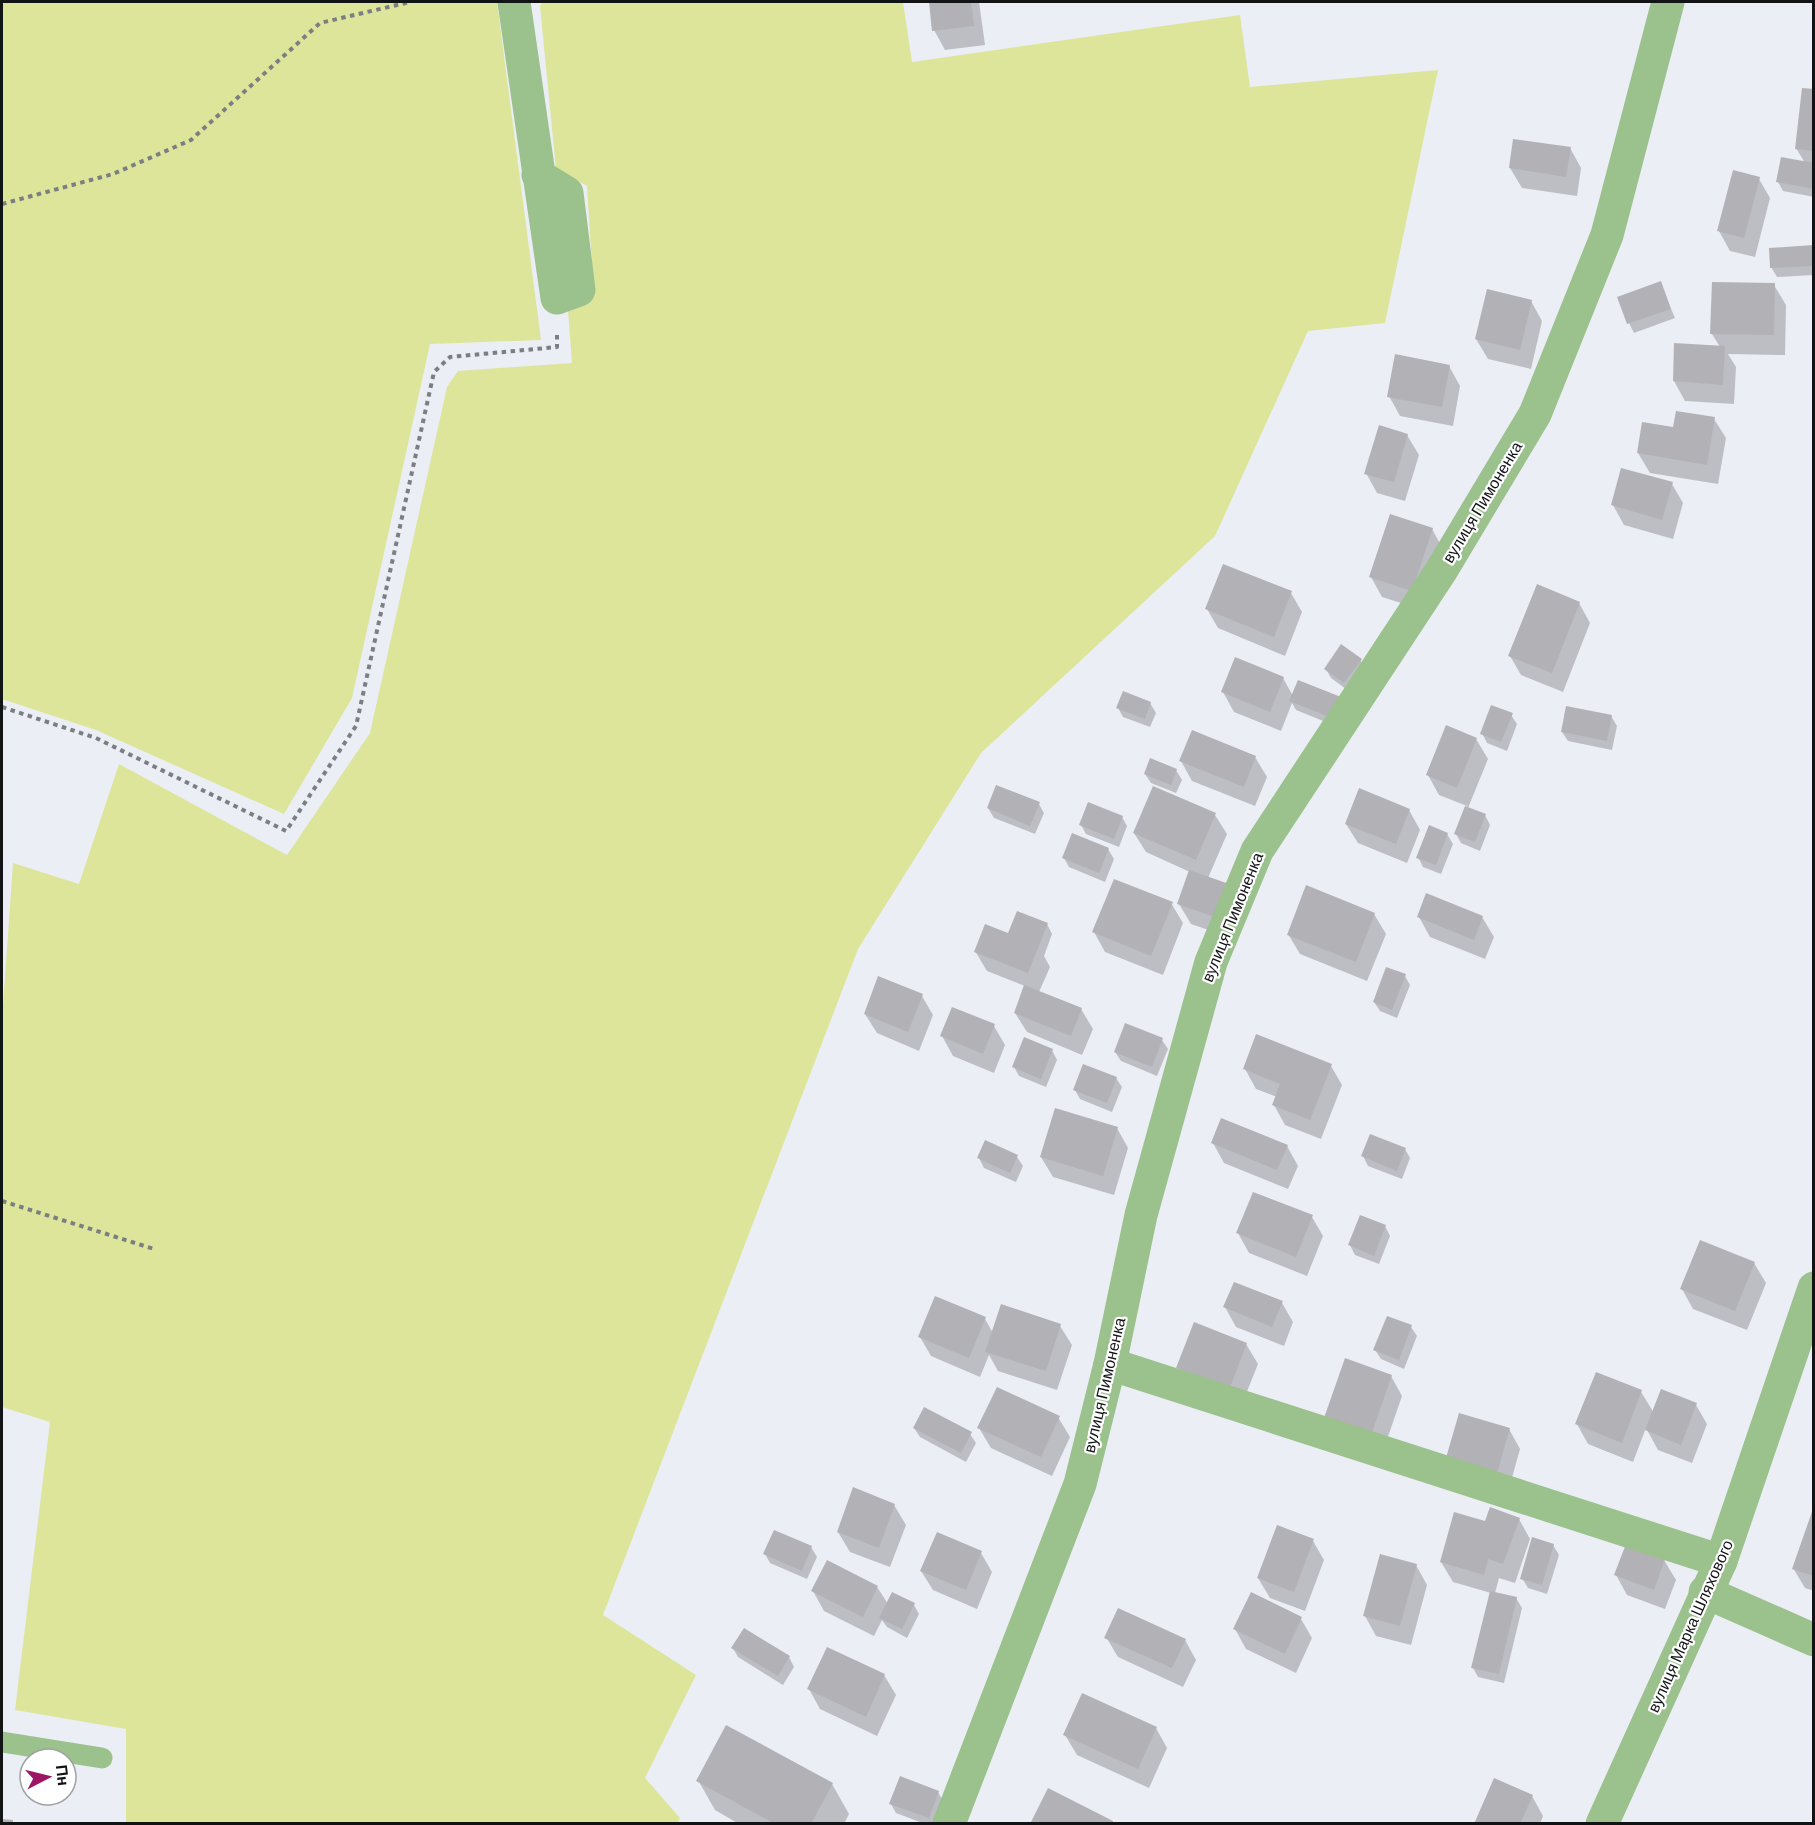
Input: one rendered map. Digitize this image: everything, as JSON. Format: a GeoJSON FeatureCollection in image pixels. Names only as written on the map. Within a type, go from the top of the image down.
{"type":"FeatureCollection","features":[{"type":"Feature","properties":{"kind":"street"},"geometry":{"type":"LineString","coordinates":[[514,2],[557,298]]}},
{"type":"Feature","properties":{"kind":"street","name":"вулиця Пимоненка"},"geometry":{"type":"LineString","coordinates":[[949,1824],[1080,1484],[1110,1364],[1142,1215],[1211,962],[1257,851],[1441,571],[1535,414],[1608,235],[1668,2]]}},
{"type":"Feature","properties":{"kind":"street","name":"вулиця Марка Шляхового"},"geometry":{"type":"LineString","coordinates":[[1602,1824],[1721,1561],[1814,1288]]}},
{"type":"Feature","properties":{"kind":"street"},"geometry":{"type":"LineString","coordinates":[[1110,1364],[1721,1561]]}},
{"type":"Feature","properties":{"kind":"street"},"geometry":{"type":"LineString","coordinates":[[1705,1592],[1814,1640]]}},
{"type":"Feature","properties":{"kind":"lane"},"geometry":{"type":"LineString","coordinates":[[2,1742],[102,1758]]}},
{"type":"Feature","properties":{"kind":"path"},"geometry":{"type":"LineString","coordinates":[[2,204],[113,174],[191,140],[320,23],[410,2]]}},
{"type":"Feature","properties":{"kind":"path"},"geometry":{"type":"LineString","coordinates":[[2,707],[96,738],[286,831],[356,726],[434,372],[450,357],[557,347],[557,298]]}},
{"type":"Feature","properties":{"kind":"path"},"geometry":{"type":"LineString","coordinates":[[2,1201],[154,1249]]}},
{"type":"Feature","properties":{"kind":"green space"},"geometry":{"type":"Polygon","coordinates":[[[2,2],[497,2],[541,340],[430,344],[352,698],[284,814],[96,730],[2,699],[2,2]]]}},
{"type":"Feature","properties":{"kind":"green space"},"geometry":{"type":"Polygon","coordinates":[[[542,2],[903,2],[912,62],[1240,15],[1250,87],[1438,70],[1385,323],[1308,331],[1215,536],[981,753],[858,949],[603,1615],[696,1675],[645,1778],[680,1818],[678,1823],[126,1823],[126,1729],[15,1710],[50,1422],[2,1407],[2,1020],[13,863],[79,884],[119,764],[287,855],[370,733],[447,387],[458,371],[572,363],[568,310],[594,296],[587,186],[556,169],[540,6],[542,2]]]}},
{"type":"Feature","properties":{"kind":"building"},"geometry":{"type":"Polygon","coordinates":[[[929,2],[971,2],[974,26],[932,31],[929,2]]]}},
{"type":"Feature","properties":{"kind":"building"},"geometry":{"type":"Polygon","coordinates":[[[1802,88],[1814,89],[1814,151],[1795,149],[1802,88]]]}},
{"type":"Feature","properties":{"kind":"building"},"geometry":{"type":"Polygon","coordinates":[[[1513,139],[1571,147],[1566,177],[1509,168],[1513,139]]]}},
{"type":"Feature","properties":{"kind":"building"},"geometry":{"type":"Polygon","coordinates":[[[1781,157],[1814,163],[1814,189],[1776,182],[1781,157]]]}},
{"type":"Feature","properties":{"kind":"building"},"geometry":{"type":"Polygon","coordinates":[[[1733,170],[1760,177],[1744,238],[1717,231],[1733,170]]]}},
{"type":"Feature","properties":{"kind":"building"},"geometry":{"type":"Polygon","coordinates":[[[1813,245],[1814,266],[1770,268],[1769,248],[1813,245]]]}},
{"type":"Feature","properties":{"kind":"building"},"geometry":{"type":"Polygon","coordinates":[[[1661,281],[1671,309],[1627,324],[1617,297],[1661,281]]]}},
{"type":"Feature","properties":{"kind":"building"},"geometry":{"type":"Polygon","coordinates":[[[1712,282],[1775,283],[1774,335],[1710,334],[1712,282]]]}},
{"type":"Feature","properties":{"kind":"building"},"geometry":{"type":"Polygon","coordinates":[[[1487,289],[1532,300],[1520,350],[1475,339],[1487,289]]]}},
{"type":"Feature","properties":{"kind":"building"},"geometry":{"type":"Polygon","coordinates":[[[1674,343],[1725,346],[1723,385],[1673,381],[1674,343]]]}},
{"type":"Feature","properties":{"kind":"building"},"geometry":{"type":"Polygon","coordinates":[[[1395,354],[1450,365],[1442,407],[1387,397],[1395,354]]]}},
{"type":"Feature","properties":{"kind":"building"},"geometry":{"type":"Polygon","coordinates":[[[1676,411],[1715,417],[1707,465],[1637,453],[1642,422],[1673,427],[1676,411]]]}},
{"type":"Feature","properties":{"kind":"building"},"geometry":{"type":"Polygon","coordinates":[[[1379,425],[1408,434],[1394,482],[1364,474],[1379,425]]]}},
{"type":"Feature","properties":{"kind":"building"},"geometry":{"type":"Polygon","coordinates":[[[1621,468],[1673,482],[1662,520],[1611,505],[1621,468]]]}},
{"type":"Feature","properties":{"kind":"building"},"geometry":{"type":"Polygon","coordinates":[[[1390,514],[1433,528],[1412,591],[1369,577],[1390,514]]]}},
{"type":"Feature","properties":{"kind":"building"},"geometry":{"type":"Polygon","coordinates":[[[1223,564],[1292,591],[1274,637],[1205,609],[1223,564]]]}},
{"type":"Feature","properties":{"kind":"building"},"geometry":{"type":"Polygon","coordinates":[[[1537,584],[1580,602],[1552,673],[1508,656],[1537,584]]]}},
{"type":"Feature","properties":{"kind":"building"},"geometry":{"type":"Polygon","coordinates":[[[1341,644],[1362,659],[1344,683],[1324,669],[1341,644]]]}},
{"type":"Feature","properties":{"kind":"building"},"geometry":{"type":"Polygon","coordinates":[[[1235,657],[1284,677],[1270,712],[1221,692],[1235,657]]]}},
{"type":"Feature","properties":{"kind":"building"},"geometry":{"type":"Polygon","coordinates":[[[1298,680],[1341,697],[1332,718],[1289,701],[1298,680]]]}},
{"type":"Feature","properties":{"kind":"building"},"geometry":{"type":"Polygon","coordinates":[[[1123,691],[1151,702],[1145,719],[1116,708],[1123,691]]]}},
{"type":"Feature","properties":{"kind":"building"},"geometry":{"type":"Polygon","coordinates":[[[1491,705],[1513,713],[1501,742],[1480,734],[1491,705]]]}},
{"type":"Feature","properties":{"kind":"building"},"geometry":{"type":"Polygon","coordinates":[[[1566,706],[1612,715],[1607,741],[1561,732],[1566,706]]]}},
{"type":"Feature","properties":{"kind":"building"},"geometry":{"type":"Polygon","coordinates":[[[1446,725],[1477,738],[1457,788],[1426,775],[1446,725]]]}},
{"type":"Feature","properties":{"kind":"building"},"geometry":{"type":"Polygon","coordinates":[[[1192,730],[1256,756],[1244,787],[1179,761],[1192,730]]]}},
{"type":"Feature","properties":{"kind":"building"},"geometry":{"type":"Polygon","coordinates":[[[1150,758],[1177,769],[1171,785],[1144,774],[1150,758]]]}},
{"type":"Feature","properties":{"kind":"building"},"geometry":{"type":"Polygon","coordinates":[[[996,785],[1040,802],[1030,826],[987,808],[996,785]]]}},
{"type":"Feature","properties":{"kind":"building"},"geometry":{"type":"Polygon","coordinates":[[[1153,786],[1216,813],[1196,860],[1133,833],[1153,786]]]}},
{"type":"Feature","properties":{"kind":"building"},"geometry":{"type":"Polygon","coordinates":[[[1359,788],[1410,809],[1396,844],[1345,824],[1359,788]]]}},
{"type":"Feature","properties":{"kind":"building"},"geometry":{"type":"Polygon","coordinates":[[[1088,802],[1123,816],[1114,839],[1079,825],[1088,802]]]}},
{"type":"Feature","properties":{"kind":"building"},"geometry":{"type":"Polygon","coordinates":[[[1465,806],[1486,814],[1475,842],[1454,834],[1465,806]]]}},
{"type":"Feature","properties":{"kind":"building"},"geometry":{"type":"Polygon","coordinates":[[[1429,825],[1448,833],[1436,865],[1416,858],[1429,825]]]}},
{"type":"Feature","properties":{"kind":"building"},"geometry":{"type":"Polygon","coordinates":[[[1072,833],[1109,848],[1099,873],[1062,858],[1072,833]]]}},
{"type":"Feature","properties":{"kind":"building"},"geometry":{"type":"Polygon","coordinates":[[[1189,870],[1232,885],[1221,919],[1177,904],[1189,870]]]}},
{"type":"Feature","properties":{"kind":"building"},"geometry":{"type":"Polygon","coordinates":[[[1114,879],[1173,902],[1151,956],[1092,932],[1114,879]]]}},
{"type":"Feature","properties":{"kind":"building"},"geometry":{"type":"Polygon","coordinates":[[[1306,885],[1375,913],[1356,962],[1287,935],[1306,885]]]}},
{"type":"Feature","properties":{"kind":"building"},"geometry":{"type":"Polygon","coordinates":[[[1426,893],[1483,916],[1474,940],[1417,917],[1426,893]]]}},
{"type":"Feature","properties":{"kind":"building"},"geometry":{"type":"Polygon","coordinates":[[[1017,911],[1048,923],[1028,973],[974,952],[985,924],[1008,933],[1017,911]]]}},
{"type":"Feature","properties":{"kind":"building"},"geometry":{"type":"Polygon","coordinates":[[[1386,967],[1406,974],[1392,1010],[1373,1002],[1386,967]]]}},
{"type":"Feature","properties":{"kind":"building"},"geometry":{"type":"Polygon","coordinates":[[[878,976],[923,994],[908,1032],[864,1014],[878,976]]]}},
{"type":"Feature","properties":{"kind":"building"},"geometry":{"type":"Polygon","coordinates":[[[1024,985],[1082,1008],[1071,1036],[1014,1013],[1024,985]]]}},
{"type":"Feature","properties":{"kind":"building"},"geometry":{"type":"Polygon","coordinates":[[[952,1007],[995,1024],[983,1054],[940,1036],[952,1007]]]}},
{"type":"Feature","properties":{"kind":"building"},"geometry":{"type":"Polygon","coordinates":[[[1125,1023],[1163,1038],[1152,1067],[1114,1052],[1125,1023]]]}},
{"type":"Feature","properties":{"kind":"building"},"geometry":{"type":"Polygon","coordinates":[[[1256,1034],[1332,1064],[1310,1120],[1272,1105],[1280,1084],[1243,1069],[1256,1034]]]}},
{"type":"Feature","properties":{"kind":"building"},"geometry":{"type":"Polygon","coordinates":[[[1024,1037],[1053,1049],[1041,1079],[1012,1067],[1024,1037]]]}},
{"type":"Feature","properties":{"kind":"building"},"geometry":{"type":"Polygon","coordinates":[[[1083,1064],[1117,1077],[1107,1103],[1073,1090],[1083,1064]]]}},
{"type":"Feature","properties":{"kind":"building"},"geometry":{"type":"Polygon","coordinates":[[[1055,1108],[1118,1127],[1103,1176],[1040,1157],[1055,1108]]]}},
{"type":"Feature","properties":{"kind":"building"},"geometry":{"type":"Polygon","coordinates":[[[1221,1118],[1288,1145],[1277,1170],[1211,1143],[1221,1118]]]}},
{"type":"Feature","properties":{"kind":"building"},"geometry":{"type":"Polygon","coordinates":[[[1370,1134],[1406,1148],[1397,1171],[1361,1156],[1370,1134]]]}},
{"type":"Feature","properties":{"kind":"building"},"geometry":{"type":"Polygon","coordinates":[[[985,1140],[1018,1155],[1010,1173],[977,1158],[985,1140]]]}},
{"type":"Feature","properties":{"kind":"building"},"geometry":{"type":"Polygon","coordinates":[[[1253,1192],[1313,1215],[1296,1257],[1236,1233],[1253,1192]]]}},
{"type":"Feature","properties":{"kind":"building"},"geometry":{"type":"Polygon","coordinates":[[[1360,1215],[1386,1225],[1374,1256],[1348,1245],[1360,1215]]]}},
{"type":"Feature","properties":{"kind":"building"},"geometry":{"type":"Polygon","coordinates":[[[1700,1240],[1755,1262],[1735,1311],[1680,1289],[1700,1240]]]}},
{"type":"Feature","properties":{"kind":"building"},"geometry":{"type":"Polygon","coordinates":[[[1234,1282],[1283,1301],[1272,1327],[1223,1307],[1234,1282]]]}},
{"type":"Feature","properties":{"kind":"building"},"geometry":{"type":"Polygon","coordinates":[[[935,1296],[986,1317],[969,1358],[918,1337],[935,1296]]]}},
{"type":"Feature","properties":{"kind":"building"},"geometry":{"type":"Polygon","coordinates":[[[1001,1304],[1061,1324],[1046,1371],[985,1352],[1001,1304]]]}},
{"type":"Feature","properties":{"kind":"building"},"geometry":{"type":"Polygon","coordinates":[[[1387,1316],[1412,1325],[1399,1360],[1373,1350],[1387,1316]]]}},
{"type":"Feature","properties":{"kind":"building"},"geometry":{"type":"Polygon","coordinates":[[[1194,1322],[1247,1343],[1229,1390],[1176,1368],[1194,1322]]]}},
{"type":"Feature","properties":{"kind":"building"},"geometry":{"type":"Polygon","coordinates":[[[1345,1358],[1392,1375],[1371,1435],[1324,1418],[1345,1358]]]}},
{"type":"Feature","properties":{"kind":"building"},"geometry":{"type":"Polygon","coordinates":[[[1596,1372],[1642,1390],[1622,1443],[1575,1424],[1596,1372]]]}},
{"type":"Feature","properties":{"kind":"building"},"geometry":{"type":"Polygon","coordinates":[[[997,1387],[1060,1416],[1041,1457],[977,1428],[997,1387]]]}},
{"type":"Feature","properties":{"kind":"building"},"geometry":{"type":"Polygon","coordinates":[[[1661,1389],[1697,1403],[1681,1445],[1645,1430],[1661,1389]]]}},
{"type":"Feature","properties":{"kind":"building"},"geometry":{"type":"Polygon","coordinates":[[[924,1407],[972,1432],[961,1453],[913,1428],[924,1407]]]}},
{"type":"Feature","properties":{"kind":"building"},"geometry":{"type":"Polygon","coordinates":[[[1459,1413],[1510,1428],[1497,1473],[1446,1458],[1459,1413]]]}},
{"type":"Feature","properties":{"kind":"building"},"geometry":{"type":"Polygon","coordinates":[[[853,1487],[895,1504],[879,1548],[837,1532],[853,1487]]]}},
{"type":"Feature","properties":{"kind":"building"},"geometry":{"type":"Polygon","coordinates":[[[1814,1506],[1814,1576],[1792,1569],[1814,1506]]]}},
{"type":"Feature","properties":{"kind":"building"},"geometry":{"type":"Polygon","coordinates":[[[1490,1507],[1520,1518],[1503,1564],[1488,1559],[1484,1575],[1440,1562],[1454,1512],[1485,1521],[1490,1507]]]}},
{"type":"Feature","properties":{"kind":"building"},"geometry":{"type":"Polygon","coordinates":[[[1277,1525],[1314,1539],[1294,1592],[1257,1578],[1277,1525]]]}},
{"type":"Feature","properties":{"kind":"building"},"geometry":{"type":"Polygon","coordinates":[[[774,1530],[812,1546],[802,1571],[763,1554],[774,1530]]]}},
{"type":"Feature","properties":{"kind":"building"},"geometry":{"type":"Polygon","coordinates":[[[937,1532],[982,1551],[966,1590],[920,1571],[937,1532]]]}},
{"type":"Feature","properties":{"kind":"building"},"geometry":{"type":"Polygon","coordinates":[[[1532,1537],[1554,1544],[1542,1585],[1520,1579],[1532,1537]]]}},
{"type":"Feature","properties":{"kind":"building"},"geometry":{"type":"Polygon","coordinates":[[[1626,1544],[1665,1559],[1654,1590],[1614,1575],[1626,1544]]]}},
{"type":"Feature","properties":{"kind":"building"},"geometry":{"type":"Polygon","coordinates":[[[1380,1554],[1417,1564],[1400,1626],[1363,1616],[1380,1554]]]}},
{"type":"Feature","properties":{"kind":"building"},"geometry":{"type":"Polygon","coordinates":[[[827,1560],[878,1586],[863,1617],[811,1591],[827,1560]]]}},
{"type":"Feature","properties":{"kind":"building"},"geometry":{"type":"Polygon","coordinates":[[[1490,1591],[1517,1597],[1499,1674],[1471,1668],[1490,1591]]]}},
{"type":"Feature","properties":{"kind":"building"},"geometry":{"type":"Polygon","coordinates":[[[892,1592],[915,1603],[902,1629],[879,1618],[892,1592]]]}},
{"type":"Feature","properties":{"kind":"building"},"geometry":{"type":"Polygon","coordinates":[[[1251,1592],[1302,1617],[1285,1654],[1233,1629],[1251,1592]]]}},
{"type":"Feature","properties":{"kind":"building"},"geometry":{"type":"Polygon","coordinates":[[[1118,1608],[1186,1639],[1172,1668],[1104,1638],[1118,1608]]]}},
{"type":"Feature","properties":{"kind":"building"},"geometry":{"type":"Polygon","coordinates":[[[744,1628],[790,1656],[778,1676],[731,1648],[744,1628]]]}},
{"type":"Feature","properties":{"kind":"building"},"geometry":{"type":"Polygon","coordinates":[[[827,1647],[885,1674],[866,1717],[807,1689],[827,1647]]]}},
{"type":"Feature","properties":{"kind":"building"},"geometry":{"type":"Polygon","coordinates":[[[1082,1693],[1157,1727],[1138,1769],[1063,1735],[1082,1693]]]}},
{"type":"Feature","properties":{"kind":"building"},"geometry":{"type":"Polygon","coordinates":[[[726,1725],[833,1783],[811,1824],[775,1824],[696,1781],[726,1725]]]}},
{"type":"Feature","properties":{"kind":"building"},"geometry":{"type":"Polygon","coordinates":[[[900,1776],[939,1791],[929,1818],[889,1804],[900,1776]]]}},
{"type":"Feature","properties":{"kind":"building"},"geometry":{"type":"Polygon","coordinates":[[[1494,1778],[1533,1795],[1520,1824],[1474,1824],[1494,1778]]]}},
{"type":"Feature","properties":{"kind":"building"},"geometry":{"type":"Polygon","coordinates":[[[1048,1788],[1113,1821],[1112,1824],[1030,1824],[1048,1788]]]}},
{"type":"Feature","properties":{"kind":"building"},"geometry":{"type":"Polygon","coordinates":[[[2,1819],[13,1820],[13,1824],[2,1824],[2,1819]]]}}]}
